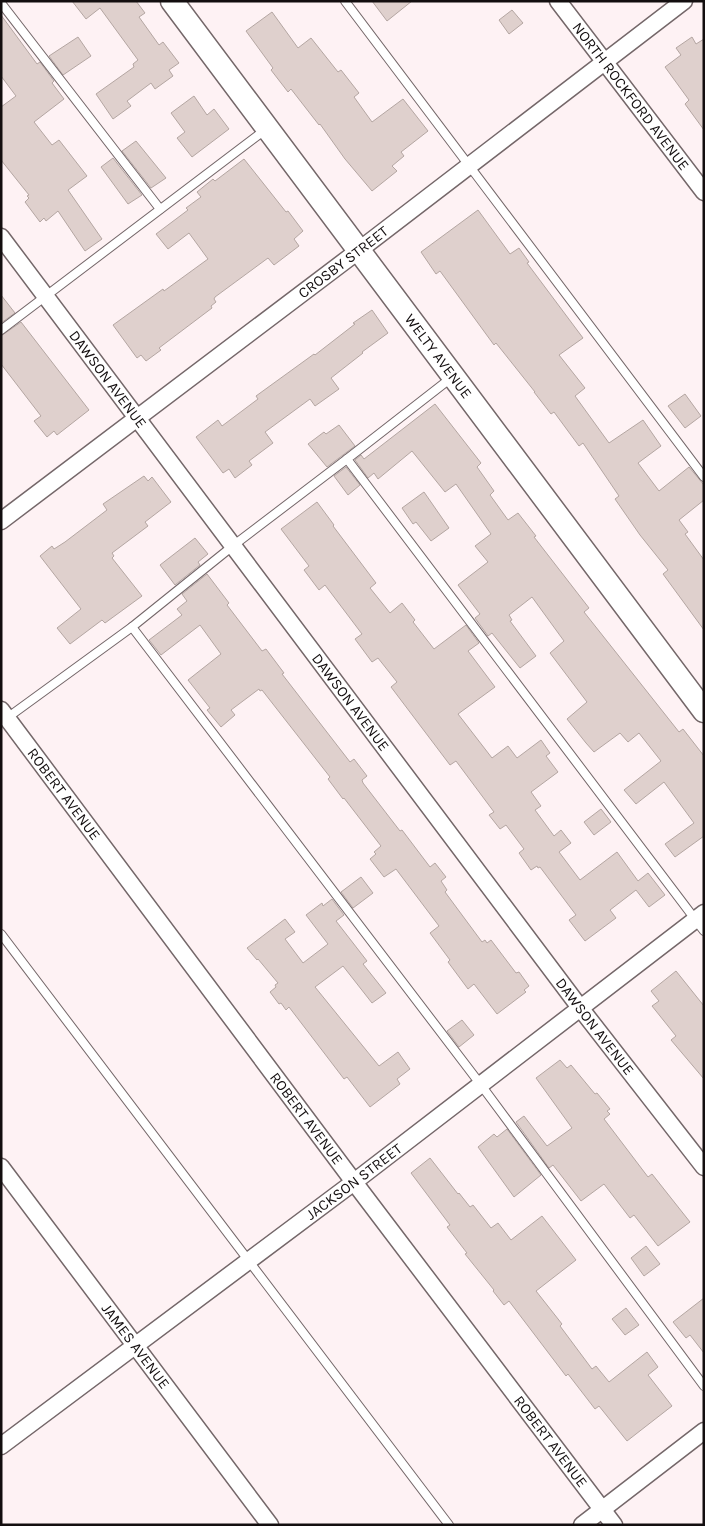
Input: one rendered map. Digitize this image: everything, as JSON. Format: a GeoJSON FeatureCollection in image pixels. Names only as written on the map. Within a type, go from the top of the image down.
{"type":"FeatureCollection","features":[{"type":"Feature","properties":{"kind":"street","name":"WELTY AVENUE"},"geometry":{"type":"LineString","coordinates":[[172,1],[358,252],[704,711]]}},
{"type":"Feature","properties":{"kind":"street","name":"NORTH ROCKFORD AVENUE"},"geometry":{"type":"LineString","coordinates":[[558,1],[704,192]]}},
{"type":"Feature","properties":{"kind":"street","name":"CROSBY STREET"},"geometry":{"type":"LineString","coordinates":[[1,522],[358,252],[684,1]]}},
{"type":"Feature","properties":{"kind":"street","name":"DAWSON AVENUE"},"geometry":{"type":"LineString","coordinates":[[1,237],[581,1009],[704,1167]]}},
{"type":"Feature","properties":{"kind":"street","name":"ROBERT AVENUE"},"geometry":{"type":"LineString","coordinates":[[3,717],[614,1525]]}},
{"type":"Feature","properties":{"kind":"street","name":"JACKSON STREET"},"geometry":{"type":"LineString","coordinates":[[1,1446],[354,1182],[581,1009],[701,921]]}},
{"type":"Feature","properties":{"kind":"street","name":"JAMES AVENUE"},"geometry":{"type":"LineString","coordinates":[[1,1167],[270,1525]]}},
{"type":"Feature","properties":{"kind":"street"},"geometry":{"type":"LineString","coordinates":[[582,1525],[704,1431]]}},
{"type":"Feature","properties":{"kind":"lane"},"geometry":{"type":"LineString","coordinates":[[345,1],[704,478]]}},
{"type":"Feature","properties":{"kind":"lane"},"geometry":{"type":"LineString","coordinates":[[1,4],[160,209]]}},
{"type":"Feature","properties":{"kind":"lane"},"geometry":{"type":"LineString","coordinates":[[1,330],[267,129]]}},
{"type":"Feature","properties":{"kind":"lane"},"geometry":{"type":"LineString","coordinates":[[3,717],[132,627],[234,545],[347,460],[452,377]]}},
{"type":"Feature","properties":{"kind":"lane"},"geometry":{"type":"LineString","coordinates":[[347,460],[701,921]]}},
{"type":"Feature","properties":{"kind":"lane"},"geometry":{"type":"LineString","coordinates":[[132,627],[481,1085],[704,1386]]}},
{"type":"Feature","properties":{"kind":"lane"},"geometry":{"type":"LineString","coordinates":[[1,934],[449,1525]]}},
{"type":"Feature","properties":{"kind":"building"},"geometry":{"type":"Polygon","coordinates":[[[72,1],[136,1],[145,13],[139,17],[159,45],[163,42],[179,63],[169,70],[173,76],[155,89],[151,83],[127,101],[131,106],[113,119],[96,94],[134,67],[133,64],[138,60],[100,8],[86,19],[72,1]]]}},
{"type":"Feature","properties":{"kind":"building"},"geometry":{"type":"Polygon","coordinates":[[[372,1],[412,1],[387,21],[372,1]]]}},
{"type":"Feature","properties":{"kind":"building"},"geometry":{"type":"Polygon","coordinates":[[[512,10],[523,23],[509,34],[499,20],[512,10]]]}},
{"type":"Feature","properties":{"kind":"building"},"geometry":{"type":"Polygon","coordinates":[[[272,12],[298,48],[311,38],[338,72],[341,70],[359,93],[354,97],[372,122],[403,99],[428,131],[401,152],[404,156],[392,166],[397,171],[372,191],[291,89],[288,92],[271,70],[273,68],[246,31],[272,12]]]}},
{"type":"Feature","properties":{"kind":"building"},"geometry":{"type":"Polygon","coordinates":[[[1,15],[37,64],[40,62],[64,99],[34,122],[52,145],[59,140],[87,176],[68,190],[102,239],[85,251],[58,211],[46,221],[44,218],[40,222],[25,202],[29,195],[1,160],[1,107],[16,96],[1,76],[1,15]]]}},
{"type":"Feature","properties":{"kind":"building"},"geometry":{"type":"Polygon","coordinates":[[[78,37],[91,56],[63,75],[49,56],[78,37]]]}},
{"type":"Feature","properties":{"kind":"building"},"geometry":{"type":"Polygon","coordinates":[[[692,37],[696,44],[704,39],[704,130],[685,104],[689,100],[665,67],[681,55],[676,48],[692,37]]]}},
{"type":"Feature","properties":{"kind":"building"},"geometry":{"type":"Polygon","coordinates":[[[194,96],[207,115],[214,109],[229,129],[192,157],[177,138],[185,132],[171,113],[194,96]]]}},
{"type":"Feature","properties":{"kind":"building"},"geometry":{"type":"Polygon","coordinates":[[[136,141],[166,178],[151,188],[122,151],[136,141]]]}},
{"type":"Feature","properties":{"kind":"building"},"geometry":{"type":"Polygon","coordinates":[[[113,158],[142,195],[128,204],[101,167],[113,158]]]}},
{"type":"Feature","properties":{"kind":"building"},"geometry":{"type":"Polygon","coordinates":[[[244,159],[303,231],[294,239],[299,246],[274,265],[268,258],[215,297],[216,302],[211,306],[212,308],[159,348],[161,350],[146,361],[141,355],[137,358],[113,325],[208,259],[189,233],[168,249],[156,234],[188,210],[186,208],[201,197],[197,192],[244,159]]]}},
{"type":"Feature","properties":{"kind":"building"},"geometry":{"type":"Polygon","coordinates":[[[478,210],[510,254],[519,248],[529,262],[527,263],[583,338],[559,355],[585,388],[575,396],[609,443],[643,420],[661,446],[638,463],[659,491],[689,467],[704,485],[704,500],[679,520],[688,532],[685,534],[704,560],[704,630],[663,574],[668,570],[640,535],[615,499],[619,496],[583,443],[579,446],[554,412],[551,414],[496,343],[494,345],[440,271],[436,274],[421,252],[478,210]]]}},
{"type":"Feature","properties":{"kind":"building"},"geometry":{"type":"Polygon","coordinates":[[[1,295],[15,313],[1,323],[1,295]]]}},
{"type":"Feature","properties":{"kind":"building"},"geometry":{"type":"Polygon","coordinates":[[[372,310],[388,333],[331,378],[339,389],[315,406],[310,399],[265,432],[273,443],[249,461],[252,465],[235,478],[229,469],[223,473],[196,437],[218,420],[222,426],[258,399],[256,396],[315,355],[355,324],[353,323],[372,310]]]}},
{"type":"Feature","properties":{"kind":"building"},"geometry":{"type":"Polygon","coordinates":[[[21,322],[89,410],[57,435],[54,431],[47,437],[34,421],[41,416],[1,364],[1,336],[21,322]]]}},
{"type":"Feature","properties":{"kind":"building"},"geometry":{"type":"Polygon","coordinates":[[[685,394],[701,416],[685,428],[668,406],[685,394]]]}},
{"type":"Feature","properties":{"kind":"building"},"geometry":{"type":"Polygon","coordinates":[[[435,404],[481,463],[477,467],[494,491],[490,495],[508,520],[518,513],[536,536],[534,537],[589,608],[584,612],[679,732],[683,729],[704,756],[704,836],[675,857],[665,844],[694,823],[664,782],[636,804],[624,790],[661,761],[639,733],[628,742],[620,733],[594,752],[567,719],[587,702],[550,653],[564,641],[532,597],[509,615],[512,620],[510,621],[536,656],[520,668],[492,633],[488,636],[475,618],[480,614],[458,585],[488,562],[475,546],[491,534],[456,484],[445,492],[412,451],[378,479],[374,473],[368,478],[355,460],[361,455],[364,459],[435,404]]]}},
{"type":"Feature","properties":{"kind":"building"},"geometry":{"type":"Polygon","coordinates":[[[339,425],[355,446],[327,467],[308,444],[324,432],[326,434],[339,425]]]}},
{"type":"Feature","properties":{"kind":"building"},"geometry":{"type":"Polygon","coordinates":[[[346,467],[360,485],[348,495],[334,476],[346,467]]]}},
{"type":"Feature","properties":{"kind":"building"},"geometry":{"type":"Polygon","coordinates":[[[144,476],[148,481],[152,477],[171,502],[145,522],[148,526],[112,553],[114,556],[112,558],[142,596],[105,623],[102,620],[70,644],[57,628],[81,609],[40,556],[52,546],[54,549],[65,542],[107,510],[103,504],[144,476]]]}},
{"type":"Feature","properties":{"kind":"building"},"geometry":{"type":"Polygon","coordinates":[[[424,492],[449,528],[431,541],[416,522],[413,524],[402,508],[424,492]]]}},
{"type":"Feature","properties":{"kind":"building"},"geometry":{"type":"Polygon","coordinates":[[[317,502],[376,583],[370,588],[390,613],[402,603],[415,620],[413,622],[434,649],[466,625],[479,643],[468,651],[495,687],[458,714],[492,758],[508,746],[517,758],[541,740],[550,753],[546,756],[558,772],[531,792],[541,806],[535,810],[554,836],[561,830],[571,843],[559,852],[580,880],[617,852],[638,881],[648,873],[665,895],[649,907],[636,890],[610,910],[616,918],[585,941],[569,920],[576,915],[540,867],[538,868],[537,866],[531,870],[519,853],[524,849],[506,825],[500,829],[489,815],[494,812],[456,761],[450,765],[391,687],[397,682],[378,658],[372,662],[355,639],[362,634],[325,585],[319,590],[304,570],[309,566],[281,529],[317,502]]]}},
{"type":"Feature","properties":{"kind":"building"},"geometry":{"type":"Polygon","coordinates":[[[195,538],[208,554],[198,562],[200,565],[175,585],[160,565],[195,538]]]}},
{"type":"Feature","properties":{"kind":"building"},"geometry":{"type":"Polygon","coordinates":[[[207,574],[229,603],[227,605],[262,651],[266,649],[284,673],[282,674],[350,762],[354,759],[367,776],[362,780],[363,783],[400,831],[402,830],[430,867],[435,863],[446,877],[441,881],[447,890],[445,892],[482,942],[485,940],[487,943],[491,940],[516,973],[519,972],[529,986],[524,990],[526,992],[497,1014],[474,984],[468,989],[448,962],[450,960],[430,933],[439,926],[396,869],[384,877],[370,859],[381,846],[343,799],[328,779],[330,777],[262,690],[260,691],[259,689],[231,710],[235,715],[221,727],[207,710],[210,708],[188,680],[221,654],[200,625],[161,655],[149,640],[182,615],[177,609],[187,601],[182,594],[207,574]]]}},
{"type":"Feature","properties":{"kind":"building"},"geometry":{"type":"Polygon","coordinates":[[[601,809],[611,822],[594,835],[584,822],[601,809]]]}},
{"type":"Feature","properties":{"kind":"building"},"geometry":{"type":"Polygon","coordinates":[[[361,877],[373,893],[353,908],[341,892],[361,877]]]}},
{"type":"Feature","properties":{"kind":"building"},"geometry":{"type":"Polygon","coordinates":[[[332,899],[344,915],[336,921],[367,961],[363,964],[386,993],[372,1003],[343,966],[315,987],[379,1066],[398,1052],[410,1069],[397,1079],[400,1084],[370,1107],[347,1077],[344,1079],[289,1007],[286,1010],[281,1003],[279,1004],[270,992],[278,983],[247,948],[285,919],[295,932],[285,939],[303,963],[328,944],[306,915],[322,903],[323,906],[332,899]]]}},
{"type":"Feature","properties":{"kind":"building"},"geometry":{"type":"Polygon","coordinates":[[[676,971],[704,1006],[704,1079],[671,1040],[676,1036],[652,1006],[659,1001],[651,991],[676,971]]]}},
{"type":"Feature","properties":{"kind":"building"},"geometry":{"type":"Polygon","coordinates":[[[462,1020],[474,1035],[459,1047],[447,1031],[462,1020]]]}},
{"type":"Feature","properties":{"kind":"building"},"geometry":{"type":"Polygon","coordinates":[[[560,1060],[567,1068],[571,1065],[610,1109],[607,1111],[610,1114],[604,1119],[648,1177],[652,1174],[690,1222],[658,1246],[634,1215],[630,1218],[604,1184],[581,1201],[553,1165],[549,1168],[516,1122],[524,1116],[547,1146],[572,1128],[536,1078],[560,1060]]]}},
{"type":"Feature","properties":{"kind":"building"},"geometry":{"type":"Polygon","coordinates":[[[507,1129],[541,1175],[514,1197],[478,1147],[494,1134],[497,1137],[507,1129]]]}},
{"type":"Feature","properties":{"kind":"building"},"geometry":{"type":"Polygon","coordinates":[[[430,1158],[470,1207],[473,1205],[491,1228],[498,1223],[511,1240],[542,1216],[576,1260],[536,1291],[562,1324],[560,1326],[592,1369],[596,1366],[609,1382],[647,1352],[658,1367],[648,1375],[672,1406],[627,1441],[599,1406],[595,1409],[568,1374],[566,1376],[509,1301],[504,1305],[493,1291],[447,1227],[450,1225],[411,1173],[430,1158]]]}},
{"type":"Feature","properties":{"kind":"building"},"geometry":{"type":"Polygon","coordinates":[[[646,1246],[660,1264],[644,1276],[631,1258],[646,1246]]]}},
{"type":"Feature","properties":{"kind":"building"},"geometry":{"type":"Polygon","coordinates":[[[704,1298],[704,1353],[690,1335],[686,1338],[673,1322],[704,1298]]]}},
{"type":"Feature","properties":{"kind":"building"},"geometry":{"type":"Polygon","coordinates":[[[626,1308],[639,1325],[625,1335],[612,1319],[626,1308]]]}}]}
